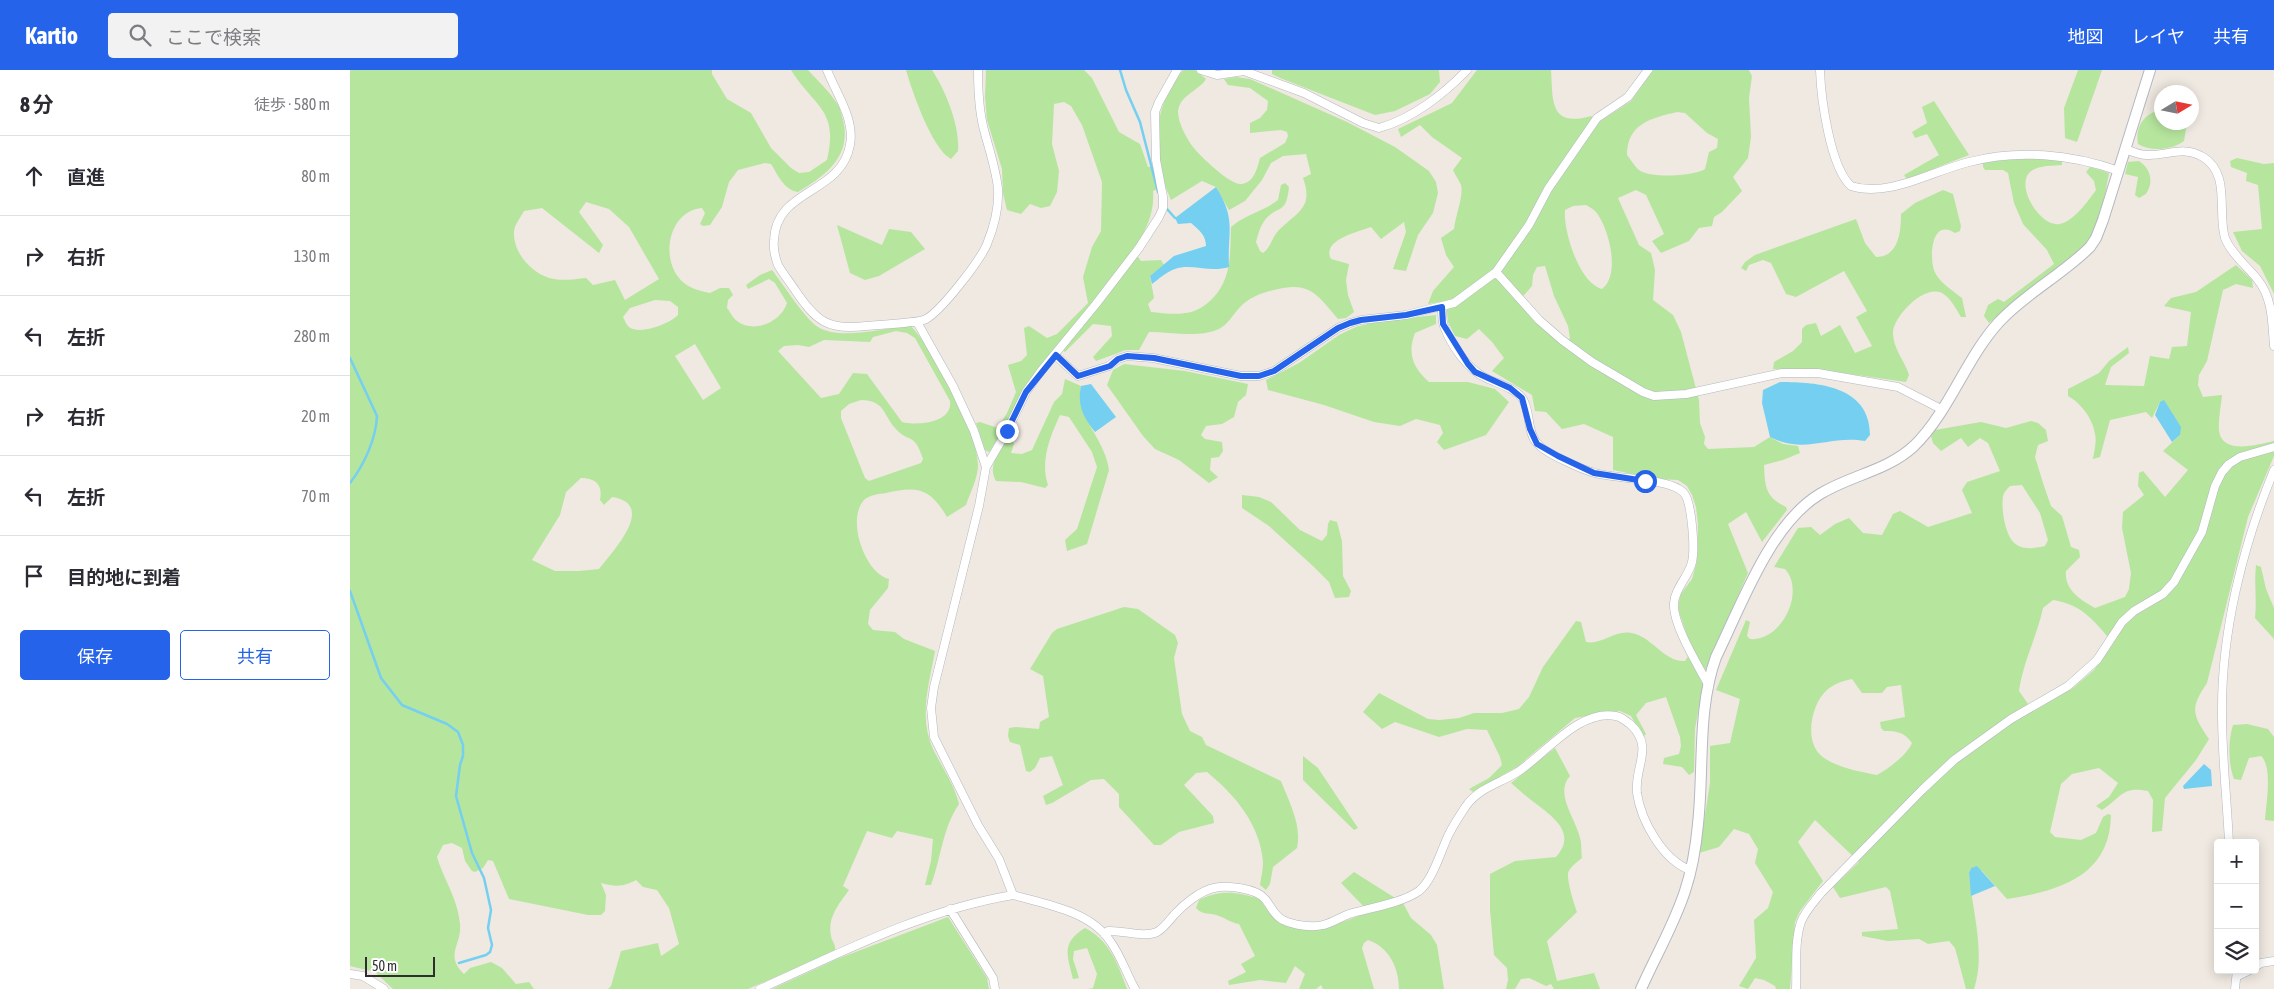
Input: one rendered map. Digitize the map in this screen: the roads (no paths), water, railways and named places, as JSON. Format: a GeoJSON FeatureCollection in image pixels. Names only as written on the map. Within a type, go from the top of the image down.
{"type":"FeatureCollection","features":[{"type":"Feature","properties":{"kind":"street"},"geometry":{"type":"LineString","coordinates":[[827,70],[848,118],[850,144],[840,170],[823,185],[789,205],[781,215],[774,232],[775,255],[779,266],[808,309],[824,322],[835,327],[850,328],[895,322],[917,322],[933,314],[948,299],[986,246],[994,225],[998,190],[980,111],[978,70]]}},
{"type":"Feature","properties":{"kind":"street"},"geometry":{"type":"LineString","coordinates":[[1013,895],[999,859],[978,825],[934,737],[930,708],[979,506],[986,467],[1007,431],[1026,392],[1139,248],[1159,217],[1162,208],[1162,197],[1156,160],[1155,112],[1177,70]]}},
{"type":"Feature","properties":{"kind":"street"},"geometry":{"type":"LineString","coordinates":[[1201,70],[1217,75],[1244,71],[1304,93],[1363,123],[1379,128],[1399,120],[1440,95],[1467,70]]}},
{"type":"Feature","properties":{"kind":"street"},"geometry":{"type":"LineString","coordinates":[[1056,355],[1078,376],[1110,366],[1118,359],[1127,356],[1154,358],[1241,376],[1259,376],[1274,371],[1338,328],[1350,323],[1406,315],[1454,303],[1496,272],[1528,225],[1548,189],[1597,118],[1628,97],[1648,70]]}},
{"type":"Feature","properties":{"kind":"street"},"geometry":{"type":"LineString","coordinates":[[1820,70],[1822,102],[1828,130],[1840,172],[1851,186],[1874,190],[1971,161],[2039,154],[2070,157],[2119,171]]}},
{"type":"Feature","properties":{"kind":"street"},"geometry":{"type":"LineString","coordinates":[[1641,989],[1685,892],[1690,870],[1698,824],[1705,708],[1710,675],[1716,657],[1757,573],[1783,528],[1806,504],[1820,494],[1876,471],[1895,460],[1913,446],[1941,409],[1999,322],[2090,247],[2096,238],[2103,220],[2150,70]]}},
{"type":"Feature","properties":{"kind":"street"},"geometry":{"type":"LineString","coordinates":[[2126,149],[2149,155],[2183,150],[2193,152],[2203,156],[2216,170],[2221,191],[2226,240],[2265,292],[2272,316],[2274,346]]}},
{"type":"Feature","properties":{"kind":"street"},"geometry":{"type":"LineString","coordinates":[[1496,272],[1539,320],[1562,340],[1592,362],[1643,392],[1663,396],[1686,394],[1782,372],[1818,373],[1898,387],[1941,409]]}},
{"type":"Feature","properties":{"kind":"street"},"geometry":{"type":"LineString","coordinates":[[1442,307],[1443,324],[1475,372],[1510,388],[1522,398],[1530,429],[1537,444],[1594,473],[1662,483],[1677,487],[1685,493],[1690,509],[1692,563],[1677,593],[1674,602],[1674,612],[1684,639],[1709,686]]}},
{"type":"Feature","properties":{"kind":"street"},"geometry":{"type":"LineString","coordinates":[[917,322],[953,386],[974,431],[986,467]]}},
{"type":"Feature","properties":{"kind":"street"},"geometry":{"type":"LineString","coordinates":[[1796,989],[1798,935],[1801,922],[1808,909],[1821,894],[1922,790],[1954,760],[2011,719],[2068,686],[2097,660],[2122,622],[2134,611],[2163,594],[2174,582],[2202,532],[2215,486],[2222,472],[2229,464],[2240,457],[2274,446]]}},
{"type":"Feature","properties":{"kind":"street"},"geometry":{"type":"LineString","coordinates":[[2229,839],[2222,714],[2226,657],[2242,565],[2252,530],[2274,470]]}},
{"type":"Feature","properties":{"kind":"street"},"geometry":{"type":"LineString","coordinates":[[1105,934],[1108,931],[1116,930],[1144,934],[1157,932],[1186,903],[1214,888],[1231,887],[1258,894],[1263,896],[1273,912],[1282,920],[1313,926],[1323,925],[1346,915],[1411,896],[1426,884],[1449,833],[1474,796],[1524,768],[1575,727],[1598,717],[1615,715],[1623,718],[1640,736],[1643,752],[1637,793],[1652,832],[1657,842],[1680,866],[1690,870]]}},
{"type":"Feature","properties":{"kind":"street"},"geometry":{"type":"LineString","coordinates":[[760,989],[914,921],[950,909],[1013,895],[1045,903],[1076,915],[1105,934],[1120,956],[1134,989]]}},
{"type":"Feature","properties":{"kind":"street"},"geometry":{"type":"LineString","coordinates":[[950,909],[993,978],[995,989]]}},
{"type":"Feature","properties":{"kind":"street"},"geometry":{"type":"LineString","coordinates":[[2259,964],[2274,961]]}},
{"type":"Feature","properties":{"kind":"street"},"geometry":{"type":"LineString","coordinates":[[350,974],[363,976],[384,989]]}},
{"type":"Feature","properties":{"kind":"street"},"geometry":{"type":"LineString","coordinates":[[2235,989],[2238,974]]}},
{"type":"Feature","properties":{"kind":"water"},"geometry":{"type":"Polygon","coordinates":[[[1216,187],[1223,198],[1229,218],[1229,267],[1214,269],[1181,267],[1169,272],[1152,284],[1150,276],[1174,256],[1206,246],[1203,236],[1197,228],[1191,223],[1178,224],[1175,218],[1216,187]]]}},
{"type":"Feature","properties":{"kind":"water"},"geometry":{"type":"Polygon","coordinates":[[[1780,382],[1810,383],[1825,386],[1839,390],[1852,397],[1861,406],[1868,419],[1870,435],[1865,441],[1840,440],[1806,445],[1783,442],[1770,437],[1762,403],[1763,390],[1780,382]]]}},
{"type":"Feature","properties":{"kind":"water"},"geometry":{"type":"Polygon","coordinates":[[[1091,384],[1116,417],[1095,432],[1084,416],[1080,399],[1081,386],[1091,384]]]}},
{"type":"Feature","properties":{"kind":"water"},"geometry":{"type":"Polygon","coordinates":[[[2164,400],[2181,427],[2180,435],[2172,442],[2155,415],[2160,402],[2164,400]]]}},
{"type":"Feature","properties":{"kind":"water"},"geometry":{"type":"Polygon","coordinates":[[[2204,764],[2211,770],[2212,786],[2184,789],[2183,786],[2204,764]]]}},
{"type":"Feature","properties":{"kind":"water"},"geometry":{"type":"Polygon","coordinates":[[[1977,866],[1995,886],[1971,896],[1969,873],[1971,868],[1977,866]]]}},
{"type":"Feature","properties":{"kind":"waterway"},"geometry":{"type":"LineString","coordinates":[[1120,70],[1126,90],[1140,122],[1158,192]]}},
{"type":"Feature","properties":{"kind":"waterway"},"geometry":{"type":"LineString","coordinates":[[1167,209],[1175,218]]}},
{"type":"Feature","properties":{"kind":"waterway"},"geometry":{"type":"LineString","coordinates":[[350,358],[377,416],[374,434],[368,451],[350,483]]}},
{"type":"Feature","properties":{"kind":"waterway"},"geometry":{"type":"LineString","coordinates":[[350,591],[381,678],[402,705],[447,724],[458,732],[463,745],[456,796],[472,853],[484,878],[491,910],[488,928],[492,945],[490,952],[486,955],[459,963]]}}]}
